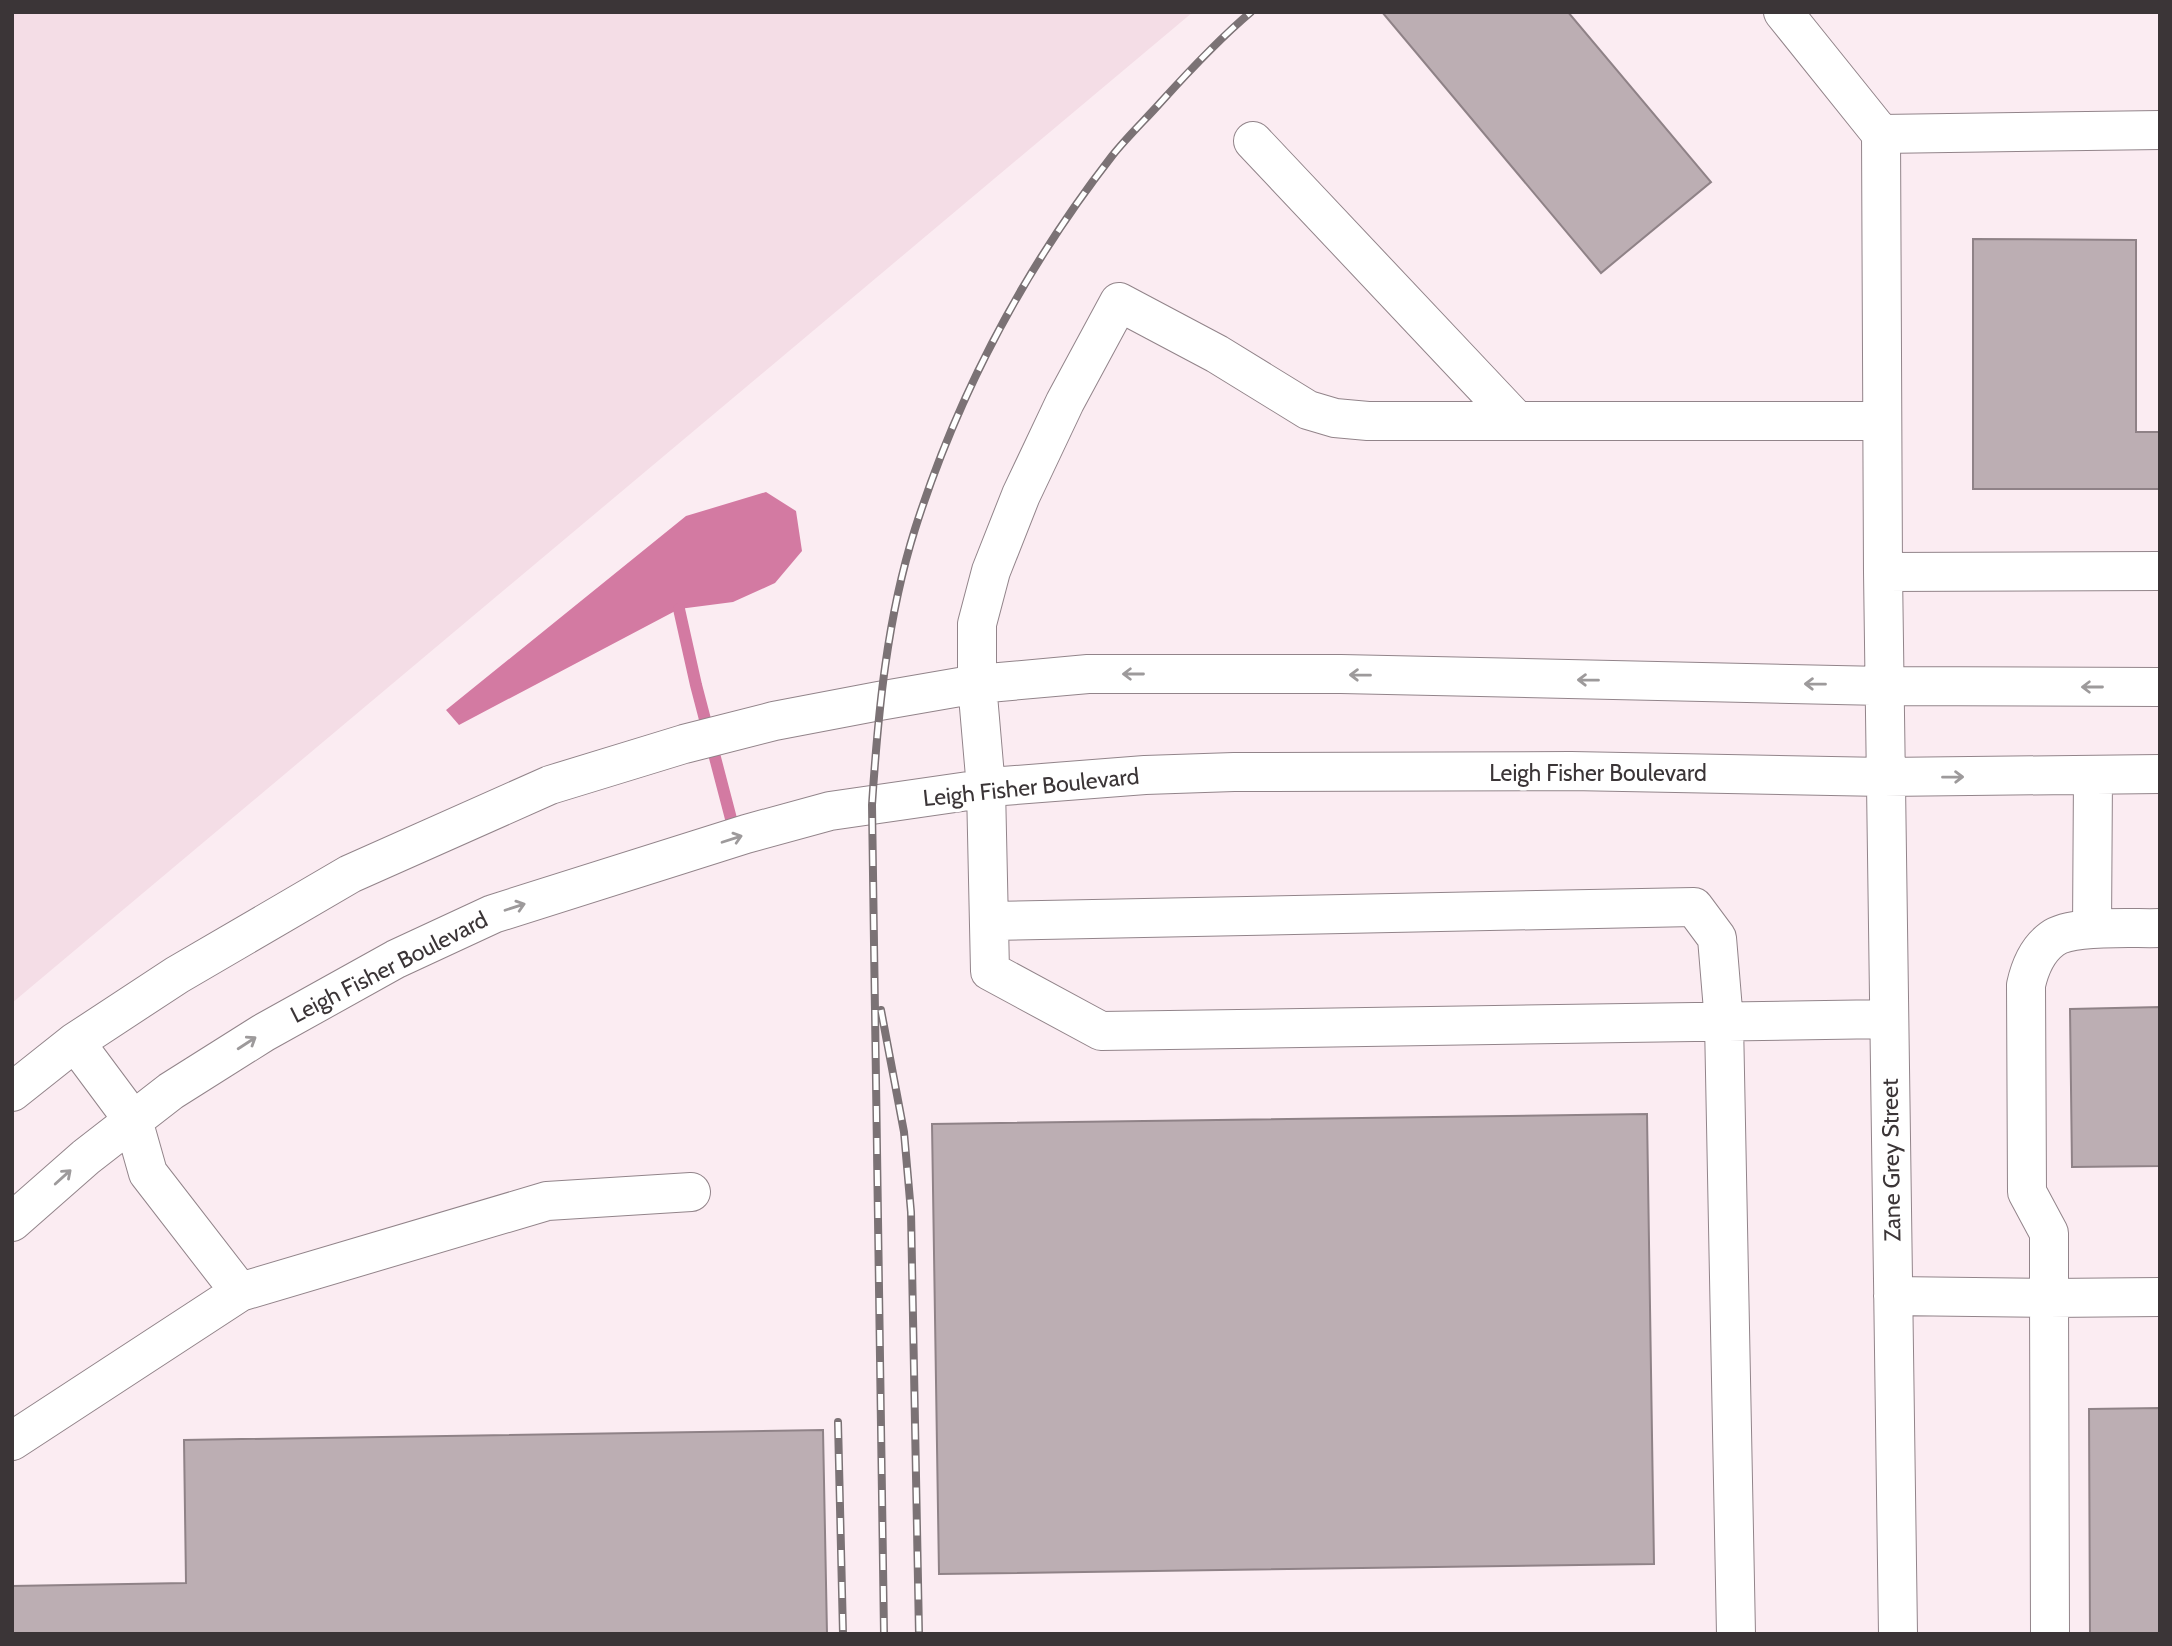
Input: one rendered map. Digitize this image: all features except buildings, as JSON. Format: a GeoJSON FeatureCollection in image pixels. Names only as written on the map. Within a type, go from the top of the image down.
{"type":"FeatureCollection","features":[{"type":"Feature","properties":{"kind":"street"},"geometry":{"type":"LineString","coordinates":[[1783,12],[1881,134],[2160,130]]}},
{"type":"Feature","properties":{"kind":"street","name":"Zane Grey Street"},"geometry":{"type":"LineString","coordinates":[[1881,134],[1884,777],[1898,1634]]}},
{"type":"Feature","properties":{"kind":"street"},"geometry":{"type":"LineString","coordinates":[[1253,141],[1517,421]]}},
{"type":"Feature","properties":{"kind":"street"},"geometry":{"type":"LineString","coordinates":[[1882,421],[1368,421],[1335,418],[1308,410],[1217,354],[1119,302],[1065,402],[1021,495],[991,571],[977,624],[977,684],[986,788],[990,971],[1101,1031],[1888,1019]]}},
{"type":"Feature","properties":{"kind":"street"},"geometry":{"type":"LineString","coordinates":[[1883,572],[2160,571]]}},
{"type":"Feature","properties":{"kind":"street"},"geometry":{"type":"LineString","coordinates":[[12,1092],[75,1042],[177,975],[350,874],[550,785],[684,744],[774,721],[977,684],[1088,674],[1341,674],[1883,685],[2160,687]]}},
{"type":"Feature","properties":{"kind":"street","name":"Leigh Fisher Boulevard"},"geometry":{"type":"LineString","coordinates":[[12,1222],[86,1157],[171,1091],[263,1033],[396,959],[493,914],[746,834],[830,811],[986,788],[1145,775],[1234,772],[1571,771],[1884,777],[2160,775]]}},
{"type":"Feature","properties":{"kind":"street"},"geometry":{"type":"LineString","coordinates":[[2092,929],[2093,775]]}},
{"type":"Feature","properties":{"kind":"street"},"geometry":{"type":"LineString","coordinates":[[989,921],[1694,907],[1717,937],[1724,1021],[1736,1634]]}},
{"type":"Feature","properties":{"kind":"street"},"geometry":{"type":"LineString","coordinates":[[2050,1634],[2049,1233],[2027,1192],[2026,985],[2034,960],[2053,937],[2092,929],[2160,928]]}},
{"type":"Feature","properties":{"kind":"street"},"geometry":{"type":"LineString","coordinates":[[75,1042],[133,1120],[148,1173],[240,1292]]}},
{"type":"Feature","properties":{"kind":"street"},"geometry":{"type":"LineString","coordinates":[[12,1441],[240,1292],[547,1201],[691,1192]]}},
{"type":"Feature","properties":{"kind":"street"},"geometry":{"type":"LineString","coordinates":[[1893,1296],[2160,1297]]}},
{"type":"Feature","properties":{"kind":"shaded area"},"geometry":{"type":"Polygon","coordinates":[[[12,12],[1193,12],[12,1003],[12,12]]]}},
{"type":"Feature","properties":{"kind":"shaded area"},"geometry":{"type":"Polygon","coordinates":[[[766,492],[796,511],[802,551],[775,583],[733,602],[679,609],[459,725],[446,710],[686,516],[766,492]]]}},
{"type":"Feature","properties":{"kind":"waterway"},"geometry":{"type":"LineString","coordinates":[[679,609],[735,834]]}},
{"type":"Feature","properties":{"kind":"railway"},"geometry":{"type":"LineString","coordinates":[[884,1634],[872,805],[881,700],[897,597],[932,479],[973,381],[1023,288],[1080,199],[1118,149],[1205,55],[1251,12]]}},
{"type":"Feature","properties":{"kind":"railway"},"geometry":{"type":"LineString","coordinates":[[881,1010],[904,1132],[911,1212],[919,1634]]}},
{"type":"Feature","properties":{"kind":"railway"},"geometry":{"type":"LineString","coordinates":[[838,1422],[843,1634]]}}]}
